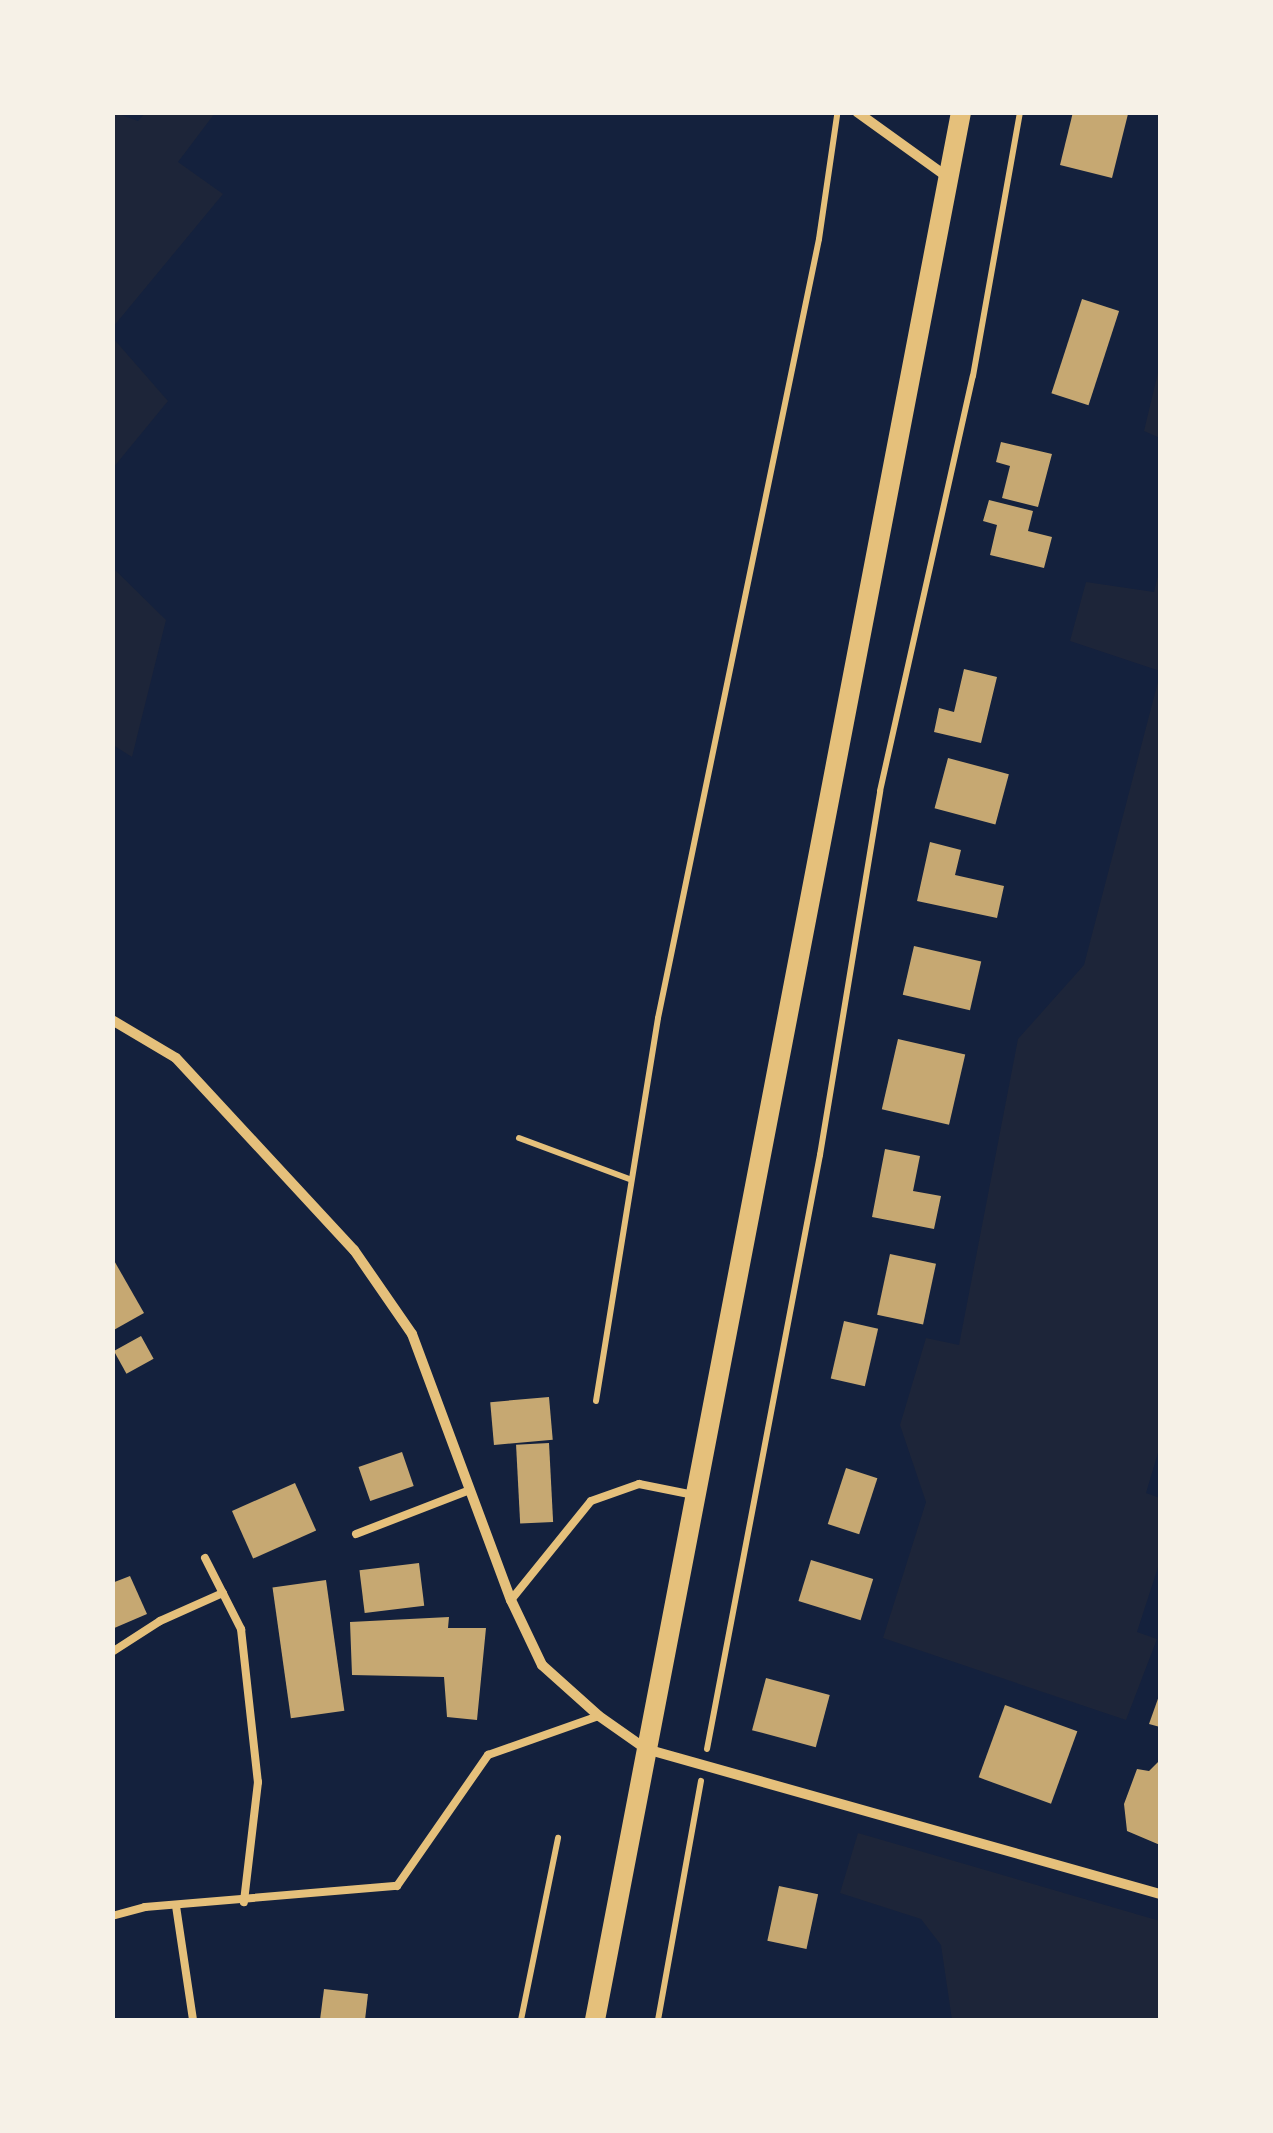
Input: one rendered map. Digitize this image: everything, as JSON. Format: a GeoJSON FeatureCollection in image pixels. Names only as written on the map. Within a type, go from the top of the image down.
{"type":"FeatureCollection","features":[{"type":"Feature","properties":{"kind":"main road"},"geometry":{"type":"LineString","coordinates":[[595,2020],[961,112]]}},
{"type":"Feature","properties":{"kind":"street"},"geometry":{"type":"LineString","coordinates":[[857,112],[950,178]]}},
{"type":"Feature","properties":{"kind":"street"},"geometry":{"type":"LineString","coordinates":[[112,1020],[176,1058],[354,1250],[412,1334],[511,1600],[542,1664],[598,1716],[646,1749],[1160,1894]]}},
{"type":"Feature","properties":{"kind":"lane"},"geometry":{"type":"LineString","coordinates":[[511,1600],[591,1502],[639,1484],[694,1495]]}},
{"type":"Feature","properties":{"kind":"lane"},"geometry":{"type":"LineString","coordinates":[[356,1534],[470,1490]]}},
{"type":"Feature","properties":{"kind":"lane"},"geometry":{"type":"LineString","coordinates":[[205,1558],[241,1629],[258,1782],[244,1902]]}},
{"type":"Feature","properties":{"kind":"lane"},"geometry":{"type":"LineString","coordinates":[[112,1652],[160,1621],[223,1593]]}},
{"type":"Feature","properties":{"kind":"lane"},"geometry":{"type":"LineString","coordinates":[[112,1916],[176,1906],[398,1886],[488,1754],[598,1716]]}},
{"type":"Feature","properties":{"kind":"lane"},"geometry":{"type":"LineString","coordinates":[[176,1906],[193,2020]]}},
{"type":"Feature","properties":{"kind":"path"},"geometry":{"type":"LineString","coordinates":[[596,1401],[629,1179],[819,239],[837,112]]}},
{"type":"Feature","properties":{"kind":"path"},"geometry":{"type":"LineString","coordinates":[[658,2020],[820,1154],[880,791],[973,376],[1020,112]]}},
{"type":"Feature","properties":{"kind":"path"},"geometry":{"type":"LineString","coordinates":[[519,1138],[629,1179]]}},
{"type":"Feature","properties":{"kind":"path"},"geometry":{"type":"LineString","coordinates":[[521,2020],[558,1838]]}},
{"type":"Feature","properties":{"kind":"shaded area"},"geometry":{"type":"Polygon","coordinates":[[[113,112],[138,121],[145,113],[215,113],[178,162],[223,194],[113,327],[113,112]]]}},
{"type":"Feature","properties":{"kind":"shaded area"},"geometry":{"type":"Polygon","coordinates":[[[113,338],[168,401],[112,468],[113,338]]]}},
{"type":"Feature","properties":{"kind":"shaded area"},"geometry":{"type":"Polygon","coordinates":[[[1160,364],[1160,438],[1144,431],[1160,364]]]}},
{"type":"Feature","properties":{"kind":"shaded area"},"geometry":{"type":"Polygon","coordinates":[[[113,568],[166,620],[132,757],[113,745],[113,568]]]}},
{"type":"Feature","properties":{"kind":"shaded area"},"geometry":{"type":"Polygon","coordinates":[[[1160,568],[1160,671],[1070,641],[1086,582],[1154,592],[1160,568]]]}},
{"type":"Feature","properties":{"kind":"shaded area"},"geometry":{"type":"Polygon","coordinates":[[[1160,674],[1160,1446],[1146,1493],[1160,1498],[1160,1561],[1137,1632],[1157,1639],[1126,1720],[883,1638],[926,1502],[900,1425],[926,1338],[959,1345],[1018,1039],[1084,965],[1160,674]]]}},
{"type":"Feature","properties":{"kind":"shaded area"},"geometry":{"type":"Polygon","coordinates":[[[858,1833],[1160,1921],[1160,2020],[952,2020],[941,1945],[921,1919],[840,1893],[858,1833]]]}},
{"type":"Feature","properties":{"kind":"building"},"geometry":{"type":"Polygon","coordinates":[[[1073,112],[1128,114],[1112,178],[1060,165],[1073,112]]]}},
{"type":"Feature","properties":{"kind":"building"},"geometry":{"type":"Polygon","coordinates":[[[1082,299],[1119,311],[1088,405],[1051,393],[1082,299]]]}},
{"type":"Feature","properties":{"kind":"building"},"geometry":{"type":"Polygon","coordinates":[[[1001,442],[1052,454],[1038,507],[1002,498],[1010,466],[996,462],[1001,442]]]}},
{"type":"Feature","properties":{"kind":"building"},"geometry":{"type":"Polygon","coordinates":[[[989,500],[1033,511],[1028,531],[1052,537],[1044,568],[990,555],[997,525],[983,521],[989,500]]]}},
{"type":"Feature","properties":{"kind":"building"},"geometry":{"type":"Polygon","coordinates":[[[964,669],[997,677],[981,743],[934,732],[939,708],[954,712],[964,669]]]}},
{"type":"Feature","properties":{"kind":"building"},"geometry":{"type":"Polygon","coordinates":[[[948,758],[1009,774],[995,825],[935,808],[948,758]]]}},
{"type":"Feature","properties":{"kind":"building"},"geometry":{"type":"Polygon","coordinates":[[[930,842],[961,850],[955,875],[1004,886],[997,918],[917,901],[930,842]]]}},
{"type":"Feature","properties":{"kind":"building"},"geometry":{"type":"Polygon","coordinates":[[[914,946],[981,962],[970,1010],[903,995],[914,946]]]}},
{"type":"Feature","properties":{"kind":"building"},"geometry":{"type":"Polygon","coordinates":[[[898,1039],[965,1055],[949,1125],[882,1109],[898,1039]]]}},
{"type":"Feature","properties":{"kind":"building"},"geometry":{"type":"Polygon","coordinates":[[[885,1149],[920,1156],[913,1191],[941,1196],[934,1229],[872,1217],[885,1149]]]}},
{"type":"Feature","properties":{"kind":"building"},"geometry":{"type":"Polygon","coordinates":[[[890,1254],[936,1264],[923,1324],[877,1315],[890,1254]]]}},
{"type":"Feature","properties":{"kind":"building"},"geometry":{"type":"Polygon","coordinates":[[[112,1257],[144,1313],[112,1331],[112,1257]]]}},
{"type":"Feature","properties":{"kind":"building"},"geometry":{"type":"Polygon","coordinates":[[[844,1321],[878,1329],[865,1386],[831,1378],[844,1321]]]}},
{"type":"Feature","properties":{"kind":"building"},"geometry":{"type":"Polygon","coordinates":[[[141,1336],[154,1359],[126,1374],[114,1351],[141,1336]]]}},
{"type":"Feature","properties":{"kind":"building"},"geometry":{"type":"Polygon","coordinates":[[[549,1397],[553,1440],[494,1445],[490,1402],[549,1397]]]}},
{"type":"Feature","properties":{"kind":"building"},"geometry":{"type":"Polygon","coordinates":[[[549,1443],[553,1522],[520,1524],[516,1445],[549,1443]]]}},
{"type":"Feature","properties":{"kind":"building"},"geometry":{"type":"Polygon","coordinates":[[[402,1452],[414,1486],[370,1501],[359,1467],[402,1452]]]}},
{"type":"Feature","properties":{"kind":"building"},"geometry":{"type":"Polygon","coordinates":[[[846,1468],[877,1478],[859,1534],[828,1524],[846,1468]]]}},
{"type":"Feature","properties":{"kind":"building"},"geometry":{"type":"Polygon","coordinates":[[[295,1483],[316,1531],[253,1559],[232,1511],[295,1483]]]}},
{"type":"Feature","properties":{"kind":"building"},"geometry":{"type":"Polygon","coordinates":[[[811,1560],[873,1579],[861,1620],[798,1601],[811,1560]]]}},
{"type":"Feature","properties":{"kind":"building"},"geometry":{"type":"Polygon","coordinates":[[[419,1563],[424,1606],[365,1613],[359,1570],[419,1563]]]}},
{"type":"Feature","properties":{"kind":"building"},"geometry":{"type":"Polygon","coordinates":[[[130,1576],[147,1614],[112,1629],[112,1583],[130,1576]]]}},
{"type":"Feature","properties":{"kind":"building"},"geometry":{"type":"Polygon","coordinates":[[[326,1580],[344,1711],[291,1718],[273,1588],[326,1580]]]}},
{"type":"Feature","properties":{"kind":"building"},"geometry":{"type":"Polygon","coordinates":[[[449,1617],[448,1628],[486,1628],[477,1720],[447,1717],[444,1677],[352,1675],[350,1622],[449,1617]]]}},
{"type":"Feature","properties":{"kind":"building"},"geometry":{"type":"Polygon","coordinates":[[[766,1678],[830,1695],[816,1747],[752,1730],[766,1678]]]}},
{"type":"Feature","properties":{"kind":"building"},"geometry":{"type":"Polygon","coordinates":[[[1160,1693],[1160,1727],[1149,1724],[1160,1693]]]}},
{"type":"Feature","properties":{"kind":"building"},"geometry":{"type":"Polygon","coordinates":[[[1005,1705],[1077,1731],[1051,1804],[979,1777],[1005,1705]]]}},
{"type":"Feature","properties":{"kind":"building"},"geometry":{"type":"Polygon","coordinates":[[[1160,1760],[1160,1845],[1127,1831],[1124,1804],[1137,1769],[1149,1771],[1160,1760]]]}},
{"type":"Feature","properties":{"kind":"building"},"geometry":{"type":"Polygon","coordinates":[[[779,1886],[818,1894],[806,1949],[767,1941],[779,1886]]]}},
{"type":"Feature","properties":{"kind":"building"},"geometry":{"type":"Polygon","coordinates":[[[324,1989],[368,1994],[365,2020],[320,2020],[324,1989]]]}}]}
